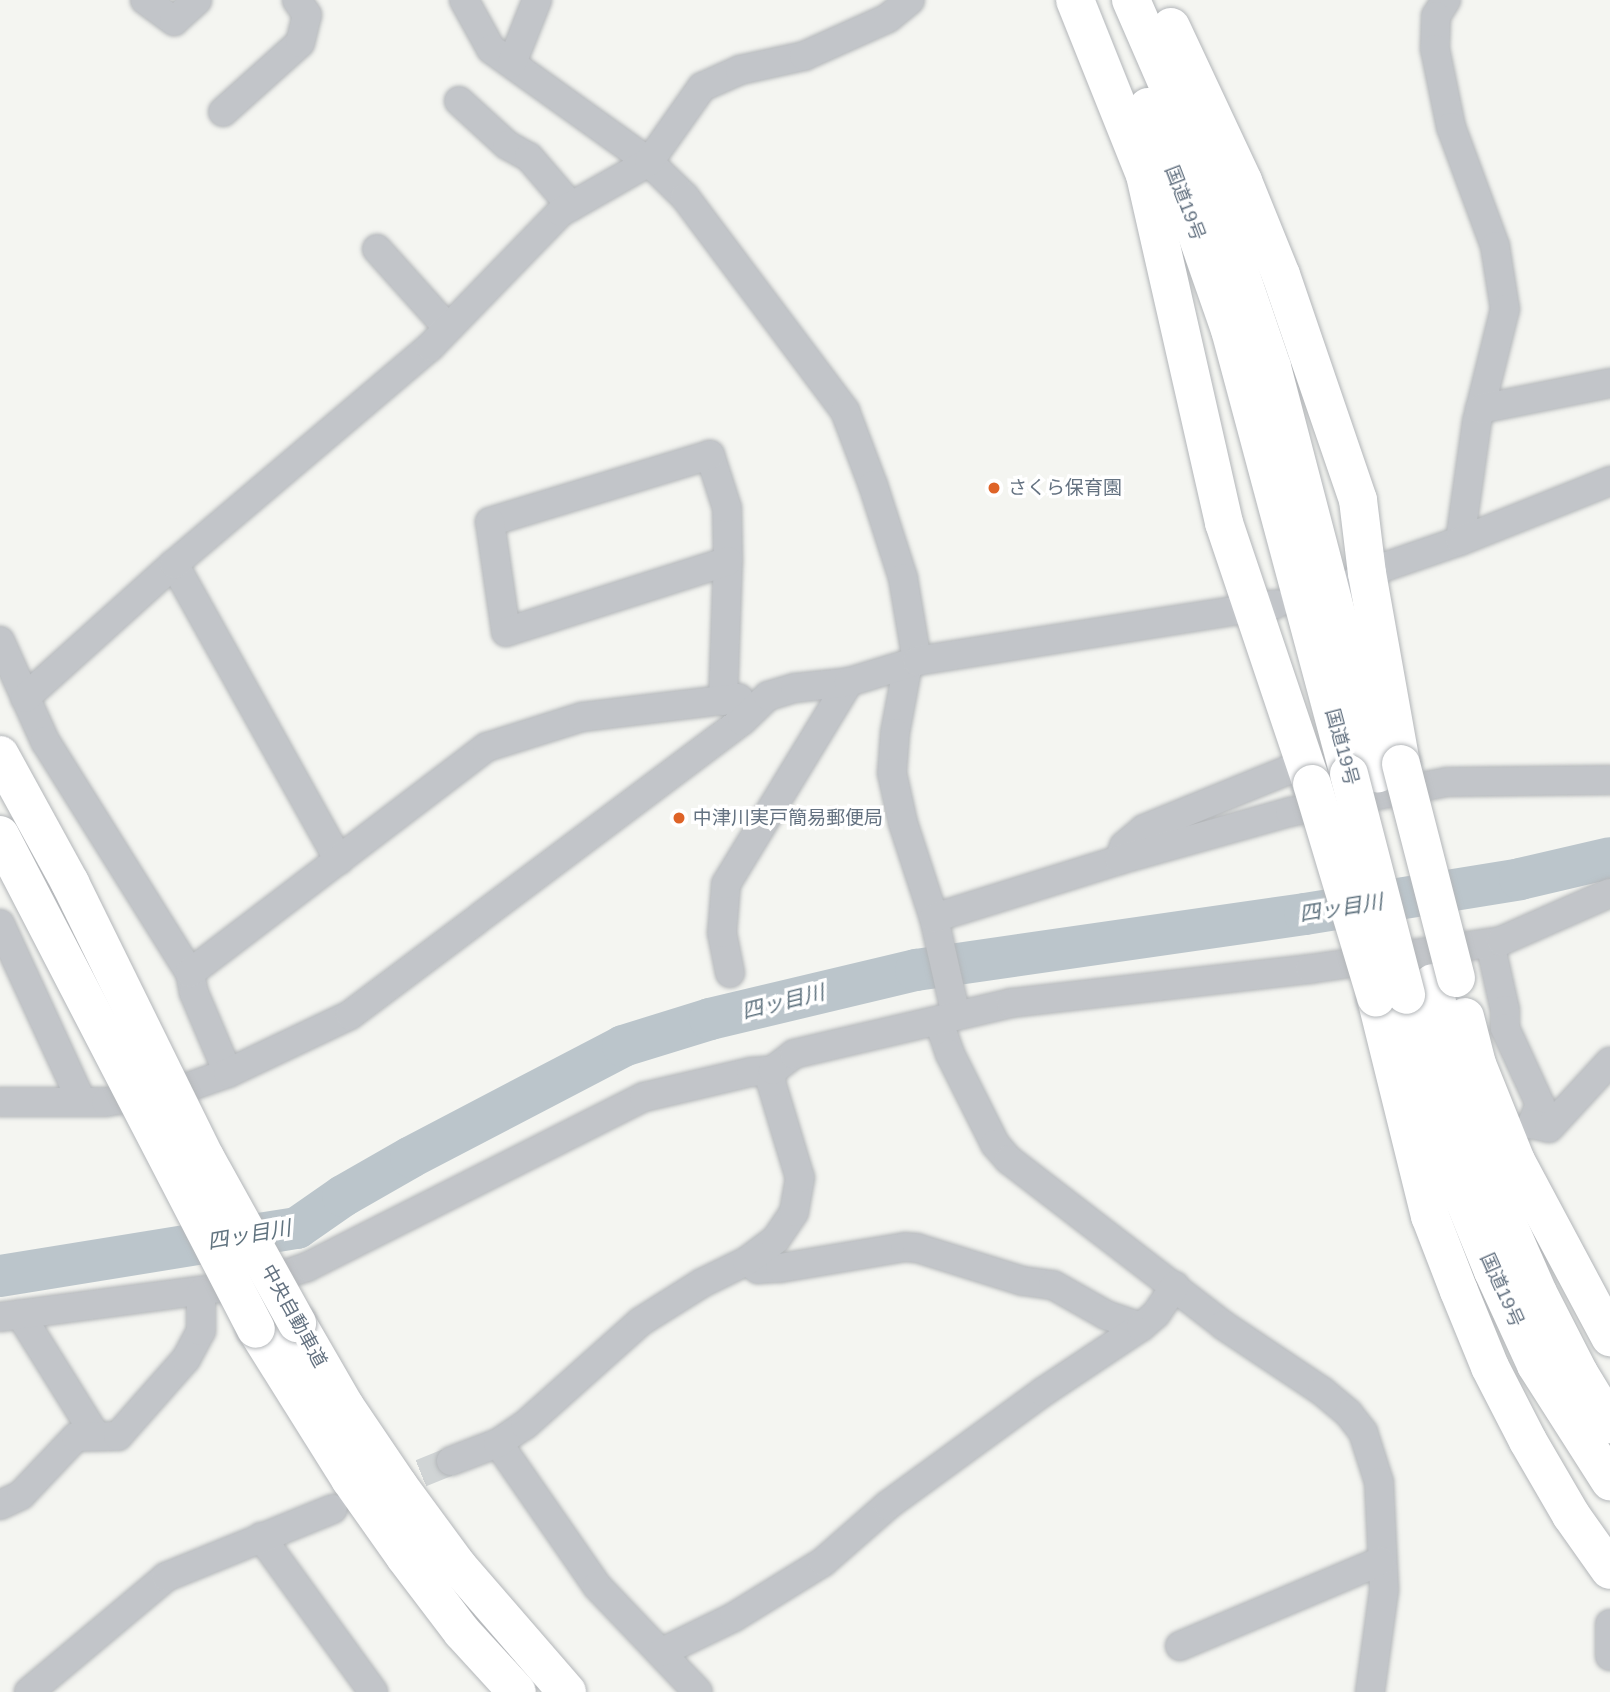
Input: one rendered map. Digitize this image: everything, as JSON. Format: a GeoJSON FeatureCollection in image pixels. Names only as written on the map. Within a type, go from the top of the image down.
{"type":"FeatureCollection","features":[{"type":"Feature","properties":{"kind":"highway"},"geometry":{"type":"LineString","coordinates":[[1075,0],[1145,175],[1224,523],[1265,606],[1307,774],[1418,988],[1477,1065],[1516,1161],[1606,1319]]}},
{"type":"Feature","properties":{"kind":"highway","name":"国道19号"},"geometry":{"type":"LineString","coordinates":[[1100,0],[1128,57],[1191,218],[1376,770]]}},
{"type":"Feature","properties":{"kind":"highway","name":"国道19号"},"geometry":{"type":"LineString","coordinates":[[1132,0],[1205,170],[1272,367],[1376,770],[1456,1180],[1536,1366],[1610,1481]]}},
{"type":"Feature","properties":{"kind":"highway"},"geometry":{"type":"LineString","coordinates":[[1158,0],[1243,181],[1281,275],[1358,500],[1358,579],[1376,770],[1418,988],[1430,1216],[1490,1367],[1528,1441],[1572,1515],[1610,1570]]}},
{"type":"Feature","properties":{"kind":"highway","name":"中央自動車道"},"geometry":{"type":"LineString","coordinates":[[0,755],[70,883],[205,1157],[345,1406],[457,1565],[567,1692]]}},
{"type":"Feature","properties":{"kind":"highway","name":"中央自動車道"},"geometry":{"type":"LineString","coordinates":[[0,835],[256,1329],[343,1468],[405,1557],[462,1632],[517,1692]]}},
{"type":"Feature","properties":{"kind":"highway","name":"国道19号"},"geometry":{"type":"LineString","coordinates":[[1418,988],[1503,1213],[1538,1293],[1578,1373],[1610,1424]]}},
{"type":"Feature","properties":{"kind":"street"},"geometry":{"type":"LineString","coordinates":[[145,0],[174,21],[197,0]]}},
{"type":"Feature","properties":{"kind":"street"},"geometry":{"type":"LineString","coordinates":[[223,112],[300,43],[307,15],[297,0]]}},
{"type":"Feature","properties":{"kind":"street"},"geometry":{"type":"LineString","coordinates":[[464,0],[491,49],[649,162],[706,222],[845,411],[873,485],[903,578],[912,662],[895,733],[892,773],[903,823],[935,922],[949,1011],[950,1054],[995,1144],[1009,1160],[1223,1325],[1322,1391],[1349,1414],[1363,1432],[1379,1482],[1384,1590],[1370,1692]]}},
{"type":"Feature","properties":{"kind":"street"},"geometry":{"type":"LineString","coordinates":[[512,63],[537,0]]}},
{"type":"Feature","properties":{"kind":"street"},"geometry":{"type":"LineString","coordinates":[[25,698],[174,564],[448,328],[570,206],[649,162],[669,129],[702,88],[740,70],[804,57],[888,18],[910,0]]}},
{"type":"Feature","properties":{"kind":"street"},"geometry":{"type":"LineString","coordinates":[[1446,0],[1436,16],[1435,49],[1451,127],[1495,246],[1505,309],[1480,409],[1460,541]]}},
{"type":"Feature","properties":{"kind":"street"},"geometry":{"type":"LineString","coordinates":[[459,101],[507,145],[529,157],[570,206]]}},
{"type":"Feature","properties":{"kind":"street"},"geometry":{"type":"LineString","coordinates":[[377,249],[448,328]]}},
{"type":"Feature","properties":{"kind":"street"},"geometry":{"type":"LineString","coordinates":[[1480,409],[1610,383]]}},
{"type":"Feature","properties":{"kind":"street"},"geometry":{"type":"LineString","coordinates":[[723,701],[728,561],[727,508],[710,455],[490,522],[506,632],[728,561]]}},
{"type":"Feature","properties":{"kind":"street"},"geometry":{"type":"LineString","coordinates":[[1358,579],[1610,481]]}},
{"type":"Feature","properties":{"kind":"street"},"geometry":{"type":"LineString","coordinates":[[174,564],[339,860]]}},
{"type":"Feature","properties":{"kind":"street"},"geometry":{"type":"LineString","coordinates":[[190,974],[487,747],[582,717],[768,696],[795,688],[849,682],[912,662],[1265,606]]}},
{"type":"Feature","properties":{"kind":"street"},"geometry":{"type":"LineString","coordinates":[[0,641],[45,741],[190,974],[194,993],[229,1073]]}},
{"type":"Feature","properties":{"kind":"street"},"geometry":{"type":"LineString","coordinates":[[730,973],[722,933],[726,884],[849,682]]}},
{"type":"Feature","properties":{"kind":"street"},"geometry":{"type":"LineString","coordinates":[[0,1102],[106,1102],[177,1091],[229,1073],[350,1015],[742,721],[768,696]]}},
{"type":"Feature","properties":{"kind":"street"},"geometry":{"type":"LineString","coordinates":[[1119,860],[1124,846],[1144,829],[1307,774]]}},
{"type":"Feature","properties":{"kind":"street"},"geometry":{"type":"LineString","coordinates":[[935,922],[1119,860],[1290,812],[1447,782],[1610,780]]}},
{"type":"Feature","properties":{"kind":"street"},"geometry":{"type":"LineString","coordinates":[[96,1436],[10,1315],[201,1293],[259,1283],[307,1267],[644,1097],[751,1072],[773,1070],[794,1054],[949,1011],[1310,969],[1490,943],[1501,941],[1610,893]]}},
{"type":"Feature","properties":{"kind":"street"},"geometry":{"type":"LineString","coordinates":[[0,924],[82,1102]]}},
{"type":"Feature","properties":{"kind":"street"},"geometry":{"type":"LineString","coordinates":[[1490,943],[1505,1010],[1505,1028],[1540,1104],[1532,1124],[1549,1128],[1610,1062]]}},
{"type":"Feature","properties":{"kind":"street"},"geometry":{"type":"LineString","coordinates":[[451,1461],[498,1443],[541,1412],[640,1322],[702,1283],[747,1261],[776,1239],[787,1225],[799,1196],[800,1178],[771,1082],[773,1070]]}},
{"type":"Feature","properties":{"kind":"street"},"geometry":{"type":"LineString","coordinates":[[747,1261],[758,1269],[780,1268],[905,1247],[918,1248],[1024,1281],[1053,1285],[1071,1293],[1098,1312],[1141,1327]]}},
{"type":"Feature","properties":{"kind":"street"},"geometry":{"type":"LineString","coordinates":[[662,1652],[734,1617],[823,1562],[899,1497],[1043,1392],[1141,1327],[1156,1314],[1175,1286]]}},
{"type":"Feature","properties":{"kind":"street"},"geometry":{"type":"LineString","coordinates":[[4,1496],[21,1495],[76,1437],[118,1436],[186,1359],[201,1331],[201,1293]]}},
{"type":"Feature","properties":{"kind":"street"},"geometry":{"type":"LineString","coordinates":[[498,1443],[597,1586],[698,1692]]}},
{"type":"Feature","properties":{"kind":"street"},"geometry":{"type":"LineString","coordinates":[[29,1692],[166,1577],[333,1509]]}},
{"type":"Feature","properties":{"kind":"street"},"geometry":{"type":"LineString","coordinates":[[261,1537],[370,1691]]}},
{"type":"Feature","properties":{"kind":"street"},"geometry":{"type":"LineString","coordinates":[[1180,1646],[1381,1561]]}},
{"type":"Feature","properties":{"kind":"street"},"geometry":{"type":"LineString","coordinates":[[1610,1624],[1610,1656]]}},
{"type":"Feature","properties":{"kind":"waterway","name":"四ッ目川"},"geometry":{"type":"LineString","coordinates":[[0,1276],[297,1228],[343,1196],[411,1157],[623,1046],[710,1019],[916,970],[1305,914],[1520,879],[1610,858]]}},
{"type":"Feature","properties":{"kind":"tunnel"},"geometry":{"type":"LineString","coordinates":[[382,1489],[451,1461]]}},
{"type":"Feature","properties":{"kind":"place","name":"さくら保育園"},"geometry":{"type":"Point","coordinates":[994,488]}},
{"type":"Feature","properties":{"kind":"place","name":"中津川実戸簡易郵便局"},"geometry":{"type":"Point","coordinates":[679,818]}}]}
